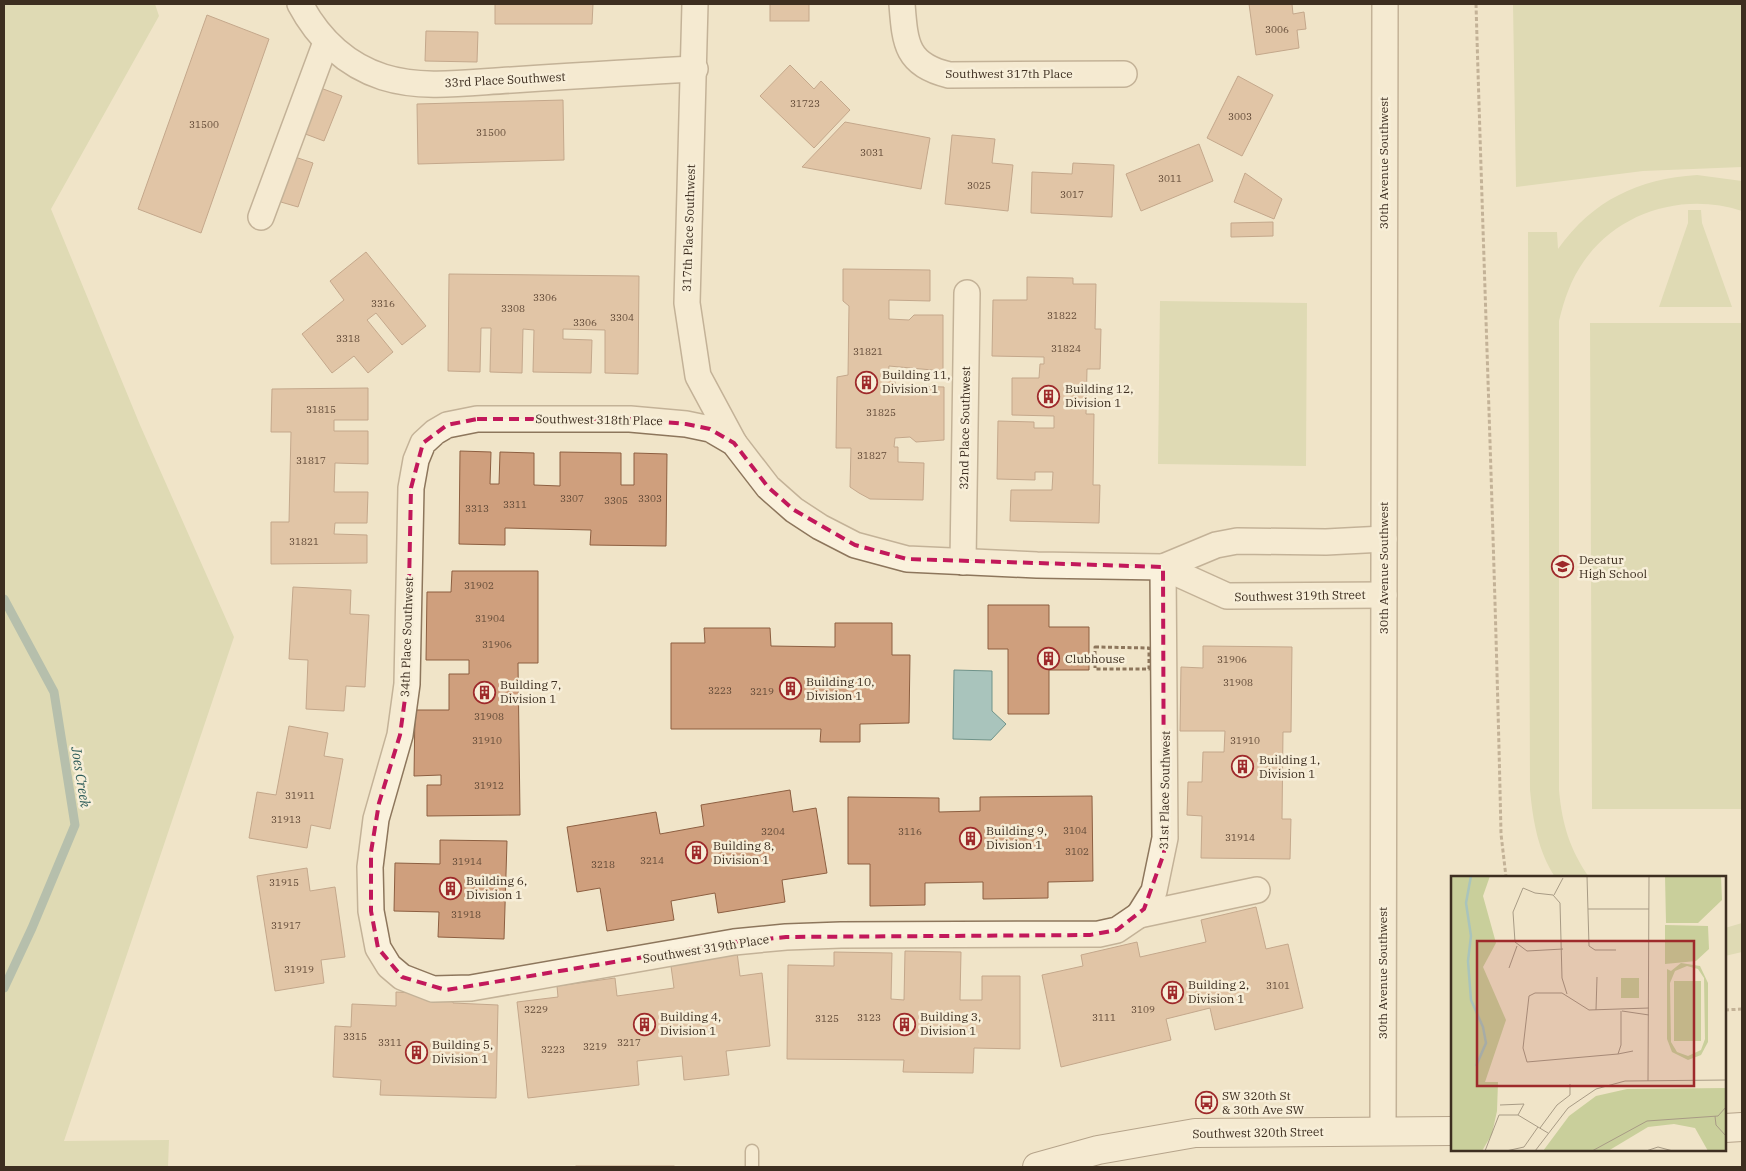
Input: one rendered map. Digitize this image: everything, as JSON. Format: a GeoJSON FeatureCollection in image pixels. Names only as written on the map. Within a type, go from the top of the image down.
{"type":"FeatureCollection","features":[{"type":"Feature","properties":{"kind":"main road"},"geometry":{"type":"LineString","coordinates":[[1726,1128],[1742,1127]]}},
{"type":"Feature","properties":{"kind":"main road","name":"Southwest 320th Street"},"geometry":{"type":"LineString","coordinates":[[1036,1167],[1098,1150],[1195,1133],[1451,1131]]}},
{"type":"Feature","properties":{"kind":"street","name":"33rd Place Southwest"},"geometry":{"type":"LineString","coordinates":[[300,4],[326,42],[340,54],[370,72],[394,80],[442,84],[695,69]]}},
{"type":"Feature","properties":{"kind":"street","name":"317th Place Southwest"},"geometry":{"type":"LineString","coordinates":[[695,4],[695,69],[687,304],[698,376],[734,443]]}},
{"type":"Feature","properties":{"kind":"street","name":"Southwest 317th Place"},"geometry":{"type":"LineString","coordinates":[[902,4],[907,46],[914,58],[925,68],[949,76],[1124,74]]}},
{"type":"Feature","properties":{"kind":"street","name":"30th Avenue Southwest"},"geometry":{"type":"LineString","coordinates":[[1383,1132],[1385,4]]}},
{"type":"Feature","properties":{"kind":"street"},"geometry":{"type":"LineString","coordinates":[[261,217],[326,42]]}},
{"type":"Feature","properties":{"kind":"street","name":"32nd Place Southwest"},"geometry":{"type":"LineString","coordinates":[[963,562],[967,293]]}},
{"type":"Feature","properties":{"kind":"street","name":"Southwest 318th Place"},"geometry":{"type":"LineString","coordinates":[[424,443],[441,428],[469,420],[620,419],[686,424],[710,430],[734,443],[768,487],[794,510],[820,527],[855,545],[907,559],[1036,565]]}},
{"type":"Feature","properties":{"kind":"street","name":"34th Place Southwest"},"geometry":{"type":"LineString","coordinates":[[378,948],[371,911],[371,852],[379,803],[396,752],[403,720],[409,645],[410,497],[416,460],[424,443]]}},
{"type":"Feature","properties":{"kind":"street","name":"Southwest 319th Street"},"geometry":{"type":"LineString","coordinates":[[1036,565],[1163,567],[1216,545],[1237,541],[1326,542],[1384,539]]}},
{"type":"Feature","properties":{"kind":"street","name":"Southwest 319th Street"},"geometry":{"type":"LineString","coordinates":[[1163,567],[1227,596],[1384,595]]}},
{"type":"Feature","properties":{"kind":"street","name":"31st Place Southwest"},"geometry":{"type":"LineString","coordinates":[[1139,915],[1156,885],[1166,838],[1163,567]]}},
{"type":"Feature","properties":{"kind":"street"},"geometry":{"type":"LineString","coordinates":[[1139,915],[1257,890]]}},
{"type":"Feature","properties":{"kind":"street","name":"Southwest 319th Place"},"geometry":{"type":"LineString","coordinates":[[378,948],[389,966],[402,978],[422,986],[446,990],[481,986],[734,942],[841,935],[1099,934],[1117,930],[1139,915]]}},
{"type":"Feature","properties":{"kind":"lane"},"geometry":{"type":"LineString","coordinates":[[752,1151],[752,1167]]}},
{"type":"Feature","properties":{"kind":"path"},"geometry":{"type":"LineString","coordinates":[[1476,4],[1493,490],[1501,834],[1506,876]]}},
{"type":"Feature","properties":{"kind":"path"},"geometry":{"type":"LineString","coordinates":[[1095,647],[1149,648],[1149,669],[1096,669],[1095,647]]}},
{"type":"Feature","properties":{"kind":"path"},"geometry":{"type":"LineString","coordinates":[[1726,1010],[1742,1009]]}},
{"type":"Feature","properties":{"kind":"highlighted area"},"geometry":{"type":"Polygon","coordinates":[[[477,419],[630,419],[686,424],[710,429],[734,443],[768,487],[794,510],[855,545],[907,559],[1163,567],[1164,853],[1144,909],[1117,930],[1090,935],[786,937],[734,942],[446,990],[402,977],[378,948],[371,911],[371,852],[379,803],[400,735],[407,684],[411,488],[423,443],[447,425],[477,419]]]}},
{"type":"Feature","properties":{"kind":"green space"},"geometry":{"type":"Polygon","coordinates":[[[4,4],[155,4],[159,16],[51,209],[140,425],[234,637],[64,1141],[169,1140],[168,1167],[4,1167],[4,4]]]}},
{"type":"Feature","properties":{"kind":"green space"},"geometry":{"type":"Polygon","coordinates":[[[1513,4],[1742,4],[1742,167],[1643,171],[1516,187],[1513,4]]]}},
{"type":"Feature","properties":{"kind":"green space"},"geometry":{"type":"Polygon","coordinates":[[[1697,175],[1742,181],[1742,211],[1698,204],[1676,205],[1634,218],[1615,229],[1599,244],[1579,268],[1563,305],[1559,321],[1559,790],[1562,814],[1568,836],[1582,867],[1588,876],[1554,876],[1540,846],[1530,790],[1528,232],[1557,232],[1558,249],[1586,217],[1602,205],[1636,187],[1676,177],[1697,175]]]}},
{"type":"Feature","properties":{"kind":"green space"},"geometry":{"type":"Polygon","coordinates":[[[1688,210],[1701,210],[1702,223],[1732,307],[1659,307],[1688,223],[1688,210]]]}},
{"type":"Feature","properties":{"kind":"green space"},"geometry":{"type":"Polygon","coordinates":[[[1160,301],[1307,303],[1306,466],[1158,464],[1160,301]]]}},
{"type":"Feature","properties":{"kind":"green space"},"geometry":{"type":"Polygon","coordinates":[[[1590,323],[1742,323],[1742,809],[1592,809],[1590,323]]]}},
{"type":"Feature","properties":{"kind":"green space"},"geometry":{"type":"Polygon","coordinates":[[[1742,923],[1742,952],[1726,956],[1726,928],[1742,923]]]}},
{"type":"Feature","properties":{"kind":"water"},"geometry":{"type":"Polygon","coordinates":[[[954,670],[992,671],[992,711],[1006,724],[991,740],[953,739],[954,670]]]}},
{"type":"Feature","properties":{"kind":"building"},"geometry":{"type":"Polygon","coordinates":[[[495,4],[593,4],[592,24],[495,24],[495,4]]]}},
{"type":"Feature","properties":{"kind":"building"},"geometry":{"type":"Polygon","coordinates":[[[770,4],[809,4],[809,21],[770,21],[770,4]]]}},
{"type":"Feature","properties":{"kind":"building"},"geometry":{"type":"Polygon","coordinates":[[[1249,4],[1292,4],[1293,14],[1304,12],[1306,29],[1297,30],[1299,48],[1256,55],[1249,4]]]}},
{"type":"Feature","properties":{"kind":"building"},"geometry":{"type":"Polygon","coordinates":[[[207,15],[269,39],[201,233],[138,209],[207,15]]]}},
{"type":"Feature","properties":{"kind":"building"},"geometry":{"type":"Polygon","coordinates":[[[426,31],[478,32],[477,62],[425,61],[426,31]]]}},
{"type":"Feature","properties":{"kind":"building"},"geometry":{"type":"Polygon","coordinates":[[[790,65],[814,89],[821,81],[850,110],[814,148],[760,96],[790,65]]]}},
{"type":"Feature","properties":{"kind":"building"},"geometry":{"type":"Polygon","coordinates":[[[1238,76],[1273,95],[1242,156],[1207,138],[1238,76]]]}},
{"type":"Feature","properties":{"kind":"building"},"geometry":{"type":"Polygon","coordinates":[[[318,87],[342,96],[324,141],[300,132],[318,87]]]}},
{"type":"Feature","properties":{"kind":"building"},"geometry":{"type":"Polygon","coordinates":[[[563,100],[564,160],[418,164],[417,104],[563,100]]]}},
{"type":"Feature","properties":{"kind":"building"},"geometry":{"type":"Polygon","coordinates":[[[845,122],[930,138],[921,189],[802,167],[845,122]]]}},
{"type":"Feature","properties":{"kind":"building"},"geometry":{"type":"Polygon","coordinates":[[[952,135],[995,139],[992,163],[1013,165],[1008,211],[945,204],[952,135]]]}},
{"type":"Feature","properties":{"kind":"building"},"geometry":{"type":"Polygon","coordinates":[[[1199,144],[1213,181],[1141,211],[1126,174],[1199,144]]]}},
{"type":"Feature","properties":{"kind":"building"},"geometry":{"type":"Polygon","coordinates":[[[289,155],[313,163],[298,207],[274,200],[289,155]]]}},
{"type":"Feature","properties":{"kind":"building"},"geometry":{"type":"Polygon","coordinates":[[[1073,163],[1114,165],[1112,217],[1031,213],[1032,172],[1072,174],[1073,163]]]}},
{"type":"Feature","properties":{"kind":"building"},"geometry":{"type":"Polygon","coordinates":[[[1245,173],[1282,199],[1274,219],[1234,202],[1245,173]]]}},
{"type":"Feature","properties":{"kind":"building"},"geometry":{"type":"Polygon","coordinates":[[[1273,222],[1273,236],[1231,237],[1231,223],[1273,222]]]}},
{"type":"Feature","properties":{"kind":"building"},"geometry":{"type":"Polygon","coordinates":[[[366,252],[426,326],[402,345],[376,313],[367,320],[393,352],[368,373],[354,356],[332,373],[302,334],[344,300],[330,281],[366,252]]]}},
{"type":"Feature","properties":{"kind":"building","name":"Building 11, Division 1"},"geometry":{"type":"Polygon","coordinates":[[[843,269],[930,270],[930,301],[889,300],[889,319],[909,320],[914,315],[943,315],[943,371],[889,366],[888,377],[895,377],[895,390],[911,391],[915,386],[944,387],[944,440],[916,442],[910,437],[895,438],[894,447],[898,447],[898,462],[924,463],[923,500],[870,499],[859,493],[850,487],[851,448],[836,448],[837,377],[848,375],[849,306],[843,301],[843,269]]]}},
{"type":"Feature","properties":{"kind":"building"},"geometry":{"type":"Polygon","coordinates":[[[449,274],[639,276],[638,374],[605,373],[605,330],[563,329],[563,339],[592,340],[591,373],[533,372],[534,330],[523,329],[522,373],[490,372],[491,328],[481,328],[480,372],[448,371],[449,274]]]}},
{"type":"Feature","properties":{"kind":"building","name":"Building 12, Division 1"},"geometry":{"type":"Polygon","coordinates":[[[1027,277],[1073,278],[1073,284],[1096,284],[1095,329],[1101,329],[1100,369],[1087,369],[1086,414],[1094,414],[1093,485],[1100,485],[1099,523],[1010,521],[1011,490],[1052,490],[1053,472],[1035,472],[1035,480],[997,479],[998,421],[1034,422],[1034,428],[1054,428],[1054,416],[1012,415],[1012,378],[1039,378],[1040,364],[1044,364],[1044,357],[992,356],[993,300],[1027,300],[1027,277]]]}},
{"type":"Feature","properties":{"kind":"building"},"geometry":{"type":"Polygon","coordinates":[[[368,388],[368,420],[334,420],[334,431],[368,431],[368,464],[335,463],[334,492],[368,492],[367,523],[335,523],[334,534],[367,535],[367,563],[271,564],[271,522],[289,522],[291,432],[271,432],[272,389],[368,388]]]}},
{"type":"Feature","properties":{"kind":"building"},"geometry":{"type":"Polygon","coordinates":[[[460,451],[491,452],[490,484],[499,484],[500,452],[534,453],[534,485],[560,486],[560,452],[621,453],[621,485],[634,485],[634,453],[667,454],[666,546],[590,545],[591,530],[505,528],[505,545],[459,544],[460,451]]]}},
{"type":"Feature","properties":{"kind":"building","name":"Building 7, Division 1"},"geometry":{"type":"Polygon","coordinates":[[[452,571],[538,571],[538,663],[518,663],[520,815],[427,816],[427,785],[441,785],[441,775],[414,776],[415,710],[449,710],[449,674],[469,674],[469,660],[426,660],[427,592],[451,592],[452,571]]]}},
{"type":"Feature","properties":{"kind":"building"},"geometry":{"type":"Polygon","coordinates":[[[293,587],[351,590],[350,614],[369,615],[365,687],[346,686],[344,711],[306,709],[308,660],[289,659],[293,587]]]}},
{"type":"Feature","properties":{"kind":"building","name":"Clubhouse"},"geometry":{"type":"Polygon","coordinates":[[[988,605],[1049,605],[1049,627],[1089,627],[1089,670],[1049,670],[1049,714],[1008,714],[1008,649],[988,649],[988,605]]]}},
{"type":"Feature","properties":{"kind":"building","name":"Building 10, Division 1"},"geometry":{"type":"Polygon","coordinates":[[[835,623],[892,623],[892,655],[910,655],[909,723],[860,724],[860,742],[820,742],[821,729],[671,729],[671,643],[705,643],[704,628],[770,628],[771,646],[835,647],[835,623]]]}},
{"type":"Feature","properties":{"kind":"building","name":"Building 1, Division 1"},"geometry":{"type":"Polygon","coordinates":[[[1203,646],[1292,647],[1291,732],[1283,732],[1282,819],[1291,819],[1290,859],[1201,858],[1202,816],[1187,815],[1188,782],[1202,782],[1203,752],[1224,752],[1225,731],[1180,731],[1181,667],[1203,668],[1203,646]]]}},
{"type":"Feature","properties":{"kind":"building"},"geometry":{"type":"Polygon","coordinates":[[[289,726],[328,733],[324,756],[343,759],[330,829],[311,825],[307,848],[249,838],[257,792],[276,795],[289,726]]]}},
{"type":"Feature","properties":{"kind":"building","name":"Building 8, Division 1"},"geometry":{"type":"Polygon","coordinates":[[[790,790],[793,812],[816,808],[827,873],[782,880],[785,902],[718,913],[715,893],[671,901],[674,920],[607,931],[600,888],[577,892],[567,827],[656,812],[660,834],[704,826],[701,805],[790,790]]]}},
{"type":"Feature","properties":{"kind":"building","name":"Building 9, Division 1"},"geometry":{"type":"Polygon","coordinates":[[[1092,796],[1093,881],[1048,882],[1048,898],[983,899],[983,882],[925,883],[925,905],[870,906],[870,864],[848,864],[848,797],[939,798],[939,812],[980,811],[980,797],[1092,796]]]}},
{"type":"Feature","properties":{"kind":"building","name":"Building 6, Division 1"},"geometry":{"type":"Polygon","coordinates":[[[440,840],[507,841],[504,939],[438,937],[439,912],[394,911],[395,863],[440,864],[440,840]]]}},
{"type":"Feature","properties":{"kind":"building"},"geometry":{"type":"Polygon","coordinates":[[[307,868],[310,891],[335,887],[345,957],[321,960],[324,983],[275,991],[257,876],[307,868]]]}},
{"type":"Feature","properties":{"kind":"building","name":"Building 2, Division 1"},"geometry":{"type":"Polygon","coordinates":[[[1256,907],[1266,949],[1288,944],[1303,1008],[1215,1030],[1210,1008],[1166,1019],[1171,1040],[1061,1067],[1042,975],[1083,966],[1081,955],[1137,942],[1140,957],[1206,942],[1201,920],[1256,907]]]}},
{"type":"Feature","properties":{"kind":"building","name":"Building 3, Division 1"},"geometry":{"type":"Polygon","coordinates":[[[905,951],[961,952],[960,1000],[982,1000],[982,976],[1020,976],[1020,1049],[974,1048],[973,1073],[903,1072],[904,1060],[787,1059],[788,965],[834,966],[834,952],[892,953],[891,999],[904,1000],[905,951]]]}},
{"type":"Feature","properties":{"kind":"building","name":"Building 4, Division 1"},"geometry":{"type":"Polygon","coordinates":[[[737,952],[740,976],[762,973],[770,1046],[726,1051],[729,1075],[684,1080],[682,1056],[637,1061],[639,1085],[528,1098],[517,1002],[558,997],[557,986],[615,978],[617,996],[674,988],[670,959],[737,952]]]}},
{"type":"Feature","properties":{"kind":"building","name":"Building 5, Division 1"},"geometry":{"type":"Polygon","coordinates":[[[396,992],[453,995],[453,1003],[498,1005],[496,1098],[380,1095],[381,1080],[333,1077],[335,1026],[351,1027],[352,1004],[396,1006],[396,992]]]}},
{"type":"Feature","properties":{"kind":"building"},"geometry":{"type":"Polygon","coordinates":[[[674,1166],[674,1167],[576,1167],[674,1166]]]}},
{"type":"Feature","properties":{"kind":"waterway","name":"Joes Creek"},"geometry":{"type":"LineString","coordinates":[[4,599],[54,692],[75,825],[32,928],[4,988]]}},
{"type":"Feature","properties":{"kind":"place","name":"Building 11, Division 1"},"geometry":{"type":"Point","coordinates":[866,382]}},
{"type":"Feature","properties":{"kind":"place","name":"Building 12, Division 1"},"geometry":{"type":"Point","coordinates":[1049,396]}},
{"type":"Feature","properties":{"kind":"place","name":"Decatur High School"},"geometry":{"type":"Point","coordinates":[1563,567]}},
{"type":"Feature","properties":{"kind":"place","name":"Clubhouse"},"geometry":{"type":"Point","coordinates":[1049,659]}},
{"type":"Feature","properties":{"kind":"place","name":"Building 10, Division 1"},"geometry":{"type":"Point","coordinates":[790,689]}},
{"type":"Feature","properties":{"kind":"place","name":"Building 7, Division 1"},"geometry":{"type":"Point","coordinates":[484,692]}},
{"type":"Feature","properties":{"kind":"place","name":"Building 1, Division 1"},"geometry":{"type":"Point","coordinates":[1243,767]}},
{"type":"Feature","properties":{"kind":"place","name":"Building 9, Division 1"},"geometry":{"type":"Point","coordinates":[970,838]}},
{"type":"Feature","properties":{"kind":"place","name":"Building 8, Division 1"},"geometry":{"type":"Point","coordinates":[697,853]}},
{"type":"Feature","properties":{"kind":"place","name":"Building 6, Division 1"},"geometry":{"type":"Point","coordinates":[450,888]}},
{"type":"Feature","properties":{"kind":"place","name":"Building 2, Division 1"},"geometry":{"type":"Point","coordinates":[1172,992]}},
{"type":"Feature","properties":{"kind":"place","name":"Building 4, Division 1"},"geometry":{"type":"Point","coordinates":[644,1024]}},
{"type":"Feature","properties":{"kind":"place","name":"Building 3, Division 1"},"geometry":{"type":"Point","coordinates":[904,1024]}},
{"type":"Feature","properties":{"kind":"place","name":"Building 5, Division 1"},"geometry":{"type":"Point","coordinates":[416,1052]}},
{"type":"Feature","properties":{"kind":"place","name":"SW 320th St & 30th Ave SW"},"geometry":{"type":"Point","coordinates":[1206,1103]}}]}
